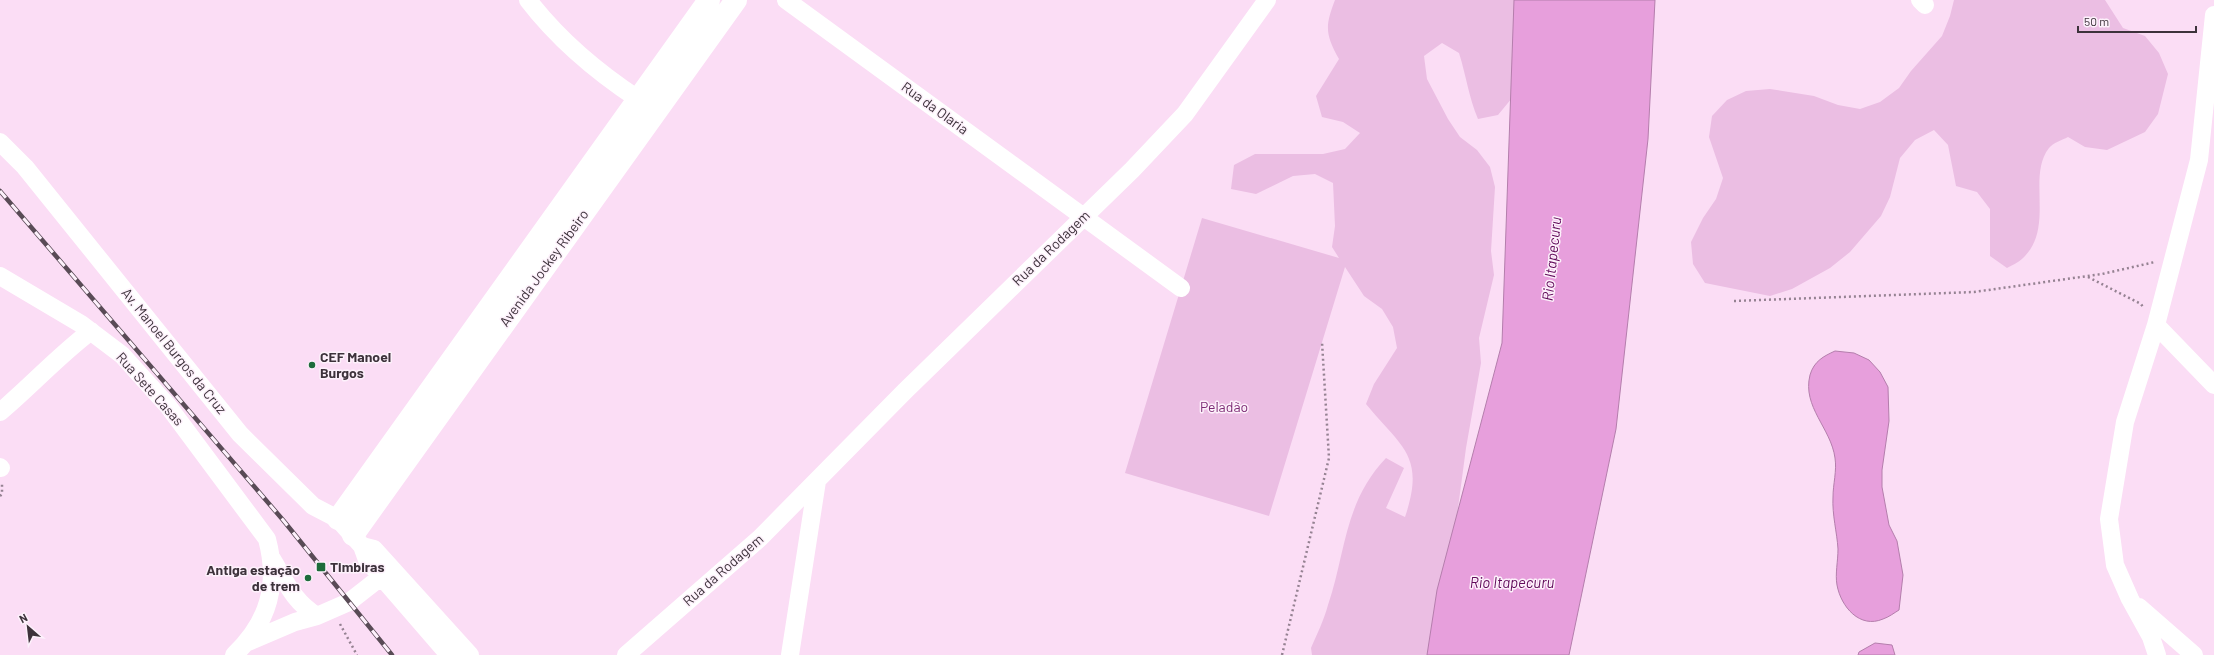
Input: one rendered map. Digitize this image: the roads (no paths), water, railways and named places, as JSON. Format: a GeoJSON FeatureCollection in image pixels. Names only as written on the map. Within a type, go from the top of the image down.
{"type":"FeatureCollection","features":[{"type":"Feature","properties":{"kind":"street"},"geometry":{"type":"LineString","coordinates":[[528,0],[542,18],[607,79],[638,99]]}},
{"type":"Feature","properties":{"kind":"street","name":"Avenida Jockey Ribeiro"},"geometry":{"type":"LineString","coordinates":[[338,519],[709,0]]}},
{"type":"Feature","properties":{"kind":"street","name":"Avenida Jockey Ribeiro"},"geometry":{"type":"LineString","coordinates":[[358,541],[736,0]]}},
{"type":"Feature","properties":{"kind":"street","name":"Rua da Olaria"},"geometry":{"type":"LineString","coordinates":[[786,0],[1181,288]]}},
{"type":"Feature","properties":{"kind":"street","name":"Rua da Rodagem"},"geometry":{"type":"LineString","coordinates":[[626,655],[760,538],[905,391],[1084,217],[1185,114],[1266,0]]}},
{"type":"Feature","properties":{"kind":"street"},"geometry":{"type":"LineString","coordinates":[[2157,655],[2151,637],[2130,599],[2115,565],[2109,519],[2125,422],[2156,325],[2199,160],[2214,15]]}},
{"type":"Feature","properties":{"kind":"street","name":"Av. Manoel Burgos da Cruz"},"geometry":{"type":"LineString","coordinates":[[0,142],[25,167],[240,434],[313,506],[338,519],[358,541]]}},
{"type":"Feature","properties":{"kind":"street","name":"Rua Sete Casas"},"geometry":{"type":"LineString","coordinates":[[0,276],[91,331],[122,355],[168,406],[266,539],[272,559]]}},
{"type":"Feature","properties":{"kind":"street"},"geometry":{"type":"LineString","coordinates":[[2156,325],[2214,385]]}},
{"type":"Feature","properties":{"kind":"street"},"geometry":{"type":"LineString","coordinates":[[0,412],[29,388],[67,349],[91,331]]}},
{"type":"Feature","properties":{"kind":"street"},"geometry":{"type":"LineString","coordinates":[[790,655],[817,480]]}},
{"type":"Feature","properties":{"kind":"street"},"geometry":{"type":"LineString","coordinates":[[358,541],[367,560],[449,655]]}},
{"type":"Feature","properties":{"kind":"street"},"geometry":{"type":"LineString","coordinates":[[358,541],[374,549],[470,655]]}},
{"type":"Feature","properties":{"kind":"street"},"geometry":{"type":"LineString","coordinates":[[272,559],[292,594],[304,608],[324,612]]}},
{"type":"Feature","properties":{"kind":"street"},"geometry":{"type":"LineString","coordinates":[[240,649],[258,628],[270,594],[272,559]]}},
{"type":"Feature","properties":{"kind":"street"},"geometry":{"type":"LineString","coordinates":[[240,649],[295,622],[349,602],[381,577]]}},
{"type":"Feature","properties":{"kind":"street"},"geometry":{"type":"LineString","coordinates":[[2130,599],[2194,655]]}},
{"type":"Feature","properties":{"kind":"water","name":"Rio Itapecuru"},"geometry":{"type":"Polygon","coordinates":[[[1514,0],[1655,0],[1648,139],[1616,429],[1569,655],[1427,655],[1437,590],[1502,343],[1514,0]]]}},
{"type":"Feature","properties":{"kind":"water"},"geometry":{"type":"Polygon","coordinates":[[[1835,351],[1854,353],[1869,360],[1880,372],[1888,387],[1889,421],[1882,470],[1882,487],[1889,525],[1897,541],[1903,575],[1899,610],[1885,618],[1875,621],[1867,621],[1853,614],[1843,601],[1837,585],[1836,576],[1838,549],[1833,504],[1836,468],[1835,458],[1828,437],[1813,407],[1809,387],[1810,375],[1814,366],[1823,357],[1835,351]]]}},
{"type":"Feature","properties":{"kind":"water"},"geometry":{"type":"Polygon","coordinates":[[[1875,643],[1892,645],[1895,655],[1858,655],[1859,652],[1875,643]]]}},
{"type":"Feature","properties":{"kind":"railway"},"geometry":{"type":"LineString","coordinates":[[0,191],[283,520],[392,655]]}},
{"type":"Feature","properties":{"kind":"place","name":"CEF Manoel Burgos"},"geometry":{"type":"Point","coordinates":[312,365]}},
{"type":"Feature","properties":{"kind":"place","name":"Timbiras"},"geometry":{"type":"Point","coordinates":[321,567]}},
{"type":"Feature","properties":{"kind":"place","name":"Antiga estação de trem"},"geometry":{"type":"Point","coordinates":[308,578]}},
{"type":"Feature","properties":{"kind":"park label","name":"Peladão"},"geometry":{"type":"Point","coordinates":[1224,407]}}]}
